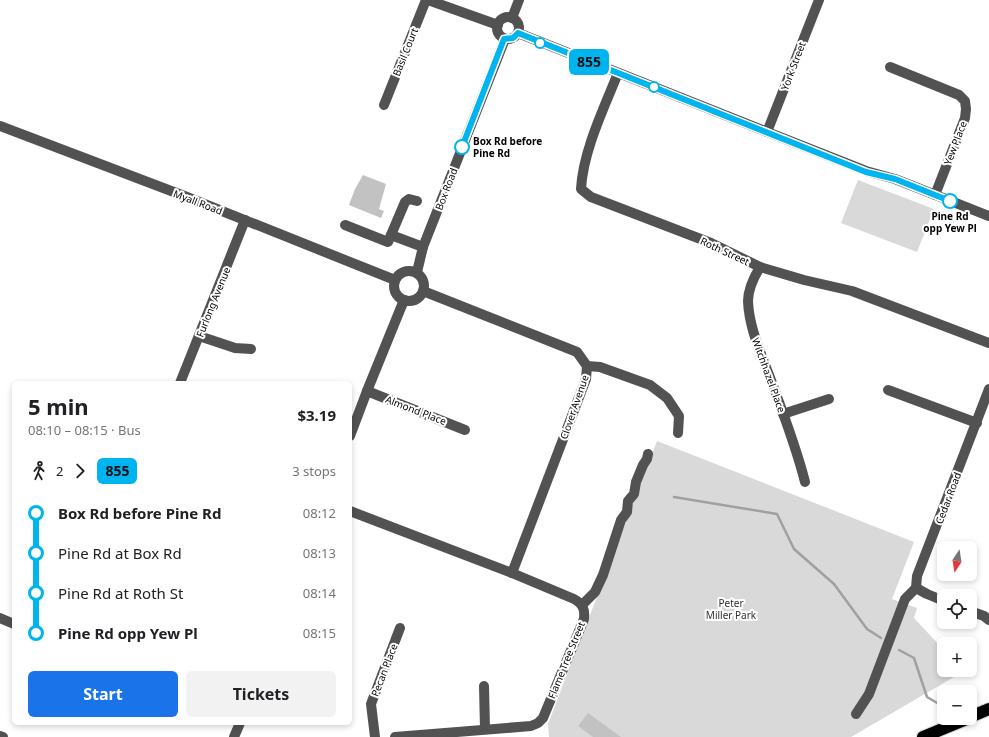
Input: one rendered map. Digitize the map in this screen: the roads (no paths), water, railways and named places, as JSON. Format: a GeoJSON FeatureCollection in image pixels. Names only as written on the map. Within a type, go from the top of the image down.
{"type":"FeatureCollection","features":[{"type":"Feature","properties":{"kind":"highway"},"geometry":{"type":"LineString","coordinates":[[977,715],[989,710]]}},
{"type":"Feature","properties":{"kind":"highway"},"geometry":{"type":"LineString","coordinates":[[923,737],[952,725]]}},
{"type":"Feature","properties":{"kind":"street"},"geometry":{"type":"LineString","coordinates":[[427,0],[498,25]]}},
{"type":"Feature","properties":{"kind":"street","name":"Basil Court"},"geometry":{"type":"LineString","coordinates":[[384,105],[427,0]]}},
{"type":"Feature","properties":{"kind":"street"},"geometry":{"type":"LineString","coordinates":[[512,18],[519,0]]}},
{"type":"Feature","properties":{"kind":"street","name":"York Street"},"geometry":{"type":"LineString","coordinates":[[767,132],[819,0]]}},
{"type":"Feature","properties":{"kind":"street"},"geometry":{"type":"LineString","coordinates":[[512,18],[518,23],[518,33],[513,38],[504,39],[498,32],[498,25],[503,19],[512,18]]}},
{"type":"Feature","properties":{"kind":"street"},"geometry":{"type":"LineString","coordinates":[[518,33],[866,172],[886,176],[989,216]]}},
{"type":"Feature","properties":{"kind":"street","name":"Box Road"},"geometry":{"type":"LineString","coordinates":[[417,272],[423,247],[504,39]]}},
{"type":"Feature","properties":{"kind":"street","name":"Yew Place"},"geometry":{"type":"LineString","coordinates":[[890,67],[959,95],[965,101],[965,118],[935,195]]}},
{"type":"Feature","properties":{"kind":"street","name":"Roth Street"},"geometry":{"type":"LineString","coordinates":[[618,73],[591,140],[581,178],[581,188],[591,197],[711,243],[760,267],[804,280],[852,291],[989,343]]}},
{"type":"Feature","properties":{"kind":"street","name":"Myall Road"},"geometry":{"type":"LineString","coordinates":[[0,126],[245,220],[395,280]]}},
{"type":"Feature","properties":{"kind":"street"},"geometry":{"type":"LineString","coordinates":[[344,225],[388,242],[404,202],[409,199],[417,201]]}},
{"type":"Feature","properties":{"kind":"street","name":"Furlong Avenue"},"geometry":{"type":"LineString","coordinates":[[181,381],[245,220]]}},
{"type":"Feature","properties":{"kind":"street"},"geometry":{"type":"LineString","coordinates":[[391,235],[423,247]]}},
{"type":"Feature","properties":{"kind":"street","name":"Witchhazel Place"},"geometry":{"type":"LineString","coordinates":[[760,267],[750,289],[748,300],[752,329],[801,466],[804,482]]}},
{"type":"Feature","properties":{"kind":"street"},"geometry":{"type":"LineString","coordinates":[[407,270],[417,272],[423,280],[423,291],[418,298],[414,300],[404,300],[396,294],[394,290],[395,280],[398,275],[407,270]]}},
{"type":"Feature","properties":{"kind":"street","name":"Clover Avenue"},"geometry":{"type":"LineString","coordinates":[[423,291],[577,352],[587,366],[584,385],[512,574]]}},
{"type":"Feature","properties":{"kind":"street"},"geometry":{"type":"LineString","coordinates":[[352,431],[404,300]]}},
{"type":"Feature","properties":{"kind":"street"},"geometry":{"type":"LineString","coordinates":[[199,336],[235,348],[252,349]]}},
{"type":"Feature","properties":{"kind":"street"},"geometry":{"type":"LineString","coordinates":[[587,366],[600,367],[650,385],[667,398],[679,416],[678,433]]}},
{"type":"Feature","properties":{"kind":"street","name":"Cedar Road"},"geometry":{"type":"LineString","coordinates":[[856,714],[869,694],[905,599],[916,588],[917,576],[977,424],[989,389]]}},
{"type":"Feature","properties":{"kind":"street"},"geometry":{"type":"LineString","coordinates":[[888,390],[977,424]]}},
{"type":"Feature","properties":{"kind":"street","name":"Almond Place"},"geometry":{"type":"LineString","coordinates":[[367,391],[465,430]]}},
{"type":"Feature","properties":{"kind":"street"},"geometry":{"type":"LineString","coordinates":[[783,414],[829,399]]}},
{"type":"Feature","properties":{"kind":"street"},"geometry":{"type":"LineString","coordinates":[[352,512],[574,599],[582,605],[595,592],[603,575],[621,520],[627,512],[628,501],[634,494],[636,482],[648,454]]}},
{"type":"Feature","properties":{"kind":"street"},"geometry":{"type":"LineString","coordinates":[[916,588],[937,598]]}},
{"type":"Feature","properties":{"kind":"street","name":"Flame Tree Street"},"geometry":{"type":"LineString","coordinates":[[395,737],[531,726],[538,723],[543,718],[584,619],[582,605]]}},
{"type":"Feature","properties":{"kind":"street"},"geometry":{"type":"LineString","coordinates":[[977,614],[989,620]]}},
{"type":"Feature","properties":{"kind":"street"},"geometry":{"type":"LineString","coordinates":[[0,618],[12,623]]}},
{"type":"Feature","properties":{"kind":"street","name":"Pecan Place"},"geometry":{"type":"LineString","coordinates":[[375,737],[371,704],[400,628]]}},
{"type":"Feature","properties":{"kind":"street"},"geometry":{"type":"LineString","coordinates":[[484,686],[484,730]]}},
{"type":"Feature","properties":{"kind":"street"},"geometry":{"type":"LineString","coordinates":[[234,737],[239,725]]}},
{"type":"Feature","properties":{"kind":"waterway"},"geometry":{"type":"LineString","coordinates":[[674,497],[777,514],[794,549],[834,584],[867,629],[881,638]]}},
{"type":"Feature","properties":{"kind":"waterway"},"geometry":{"type":"LineString","coordinates":[[899,650],[914,658],[927,697],[937,703]]}},
{"type":"Feature","properties":{"kind":"place","name":"Box Rd before Pine Rd"},"geometry":{"type":"Point","coordinates":[462,147]}},
{"type":"Feature","properties":{"kind":"place","name":"Pine Rd opp Yew Pl"},"geometry":{"type":"Point","coordinates":[950,201]}},
{"type":"Feature","properties":{"kind":"park label","name":"Peter Miller Park"},"geometry":{"type":"Point","coordinates":[731,608]}}]}
